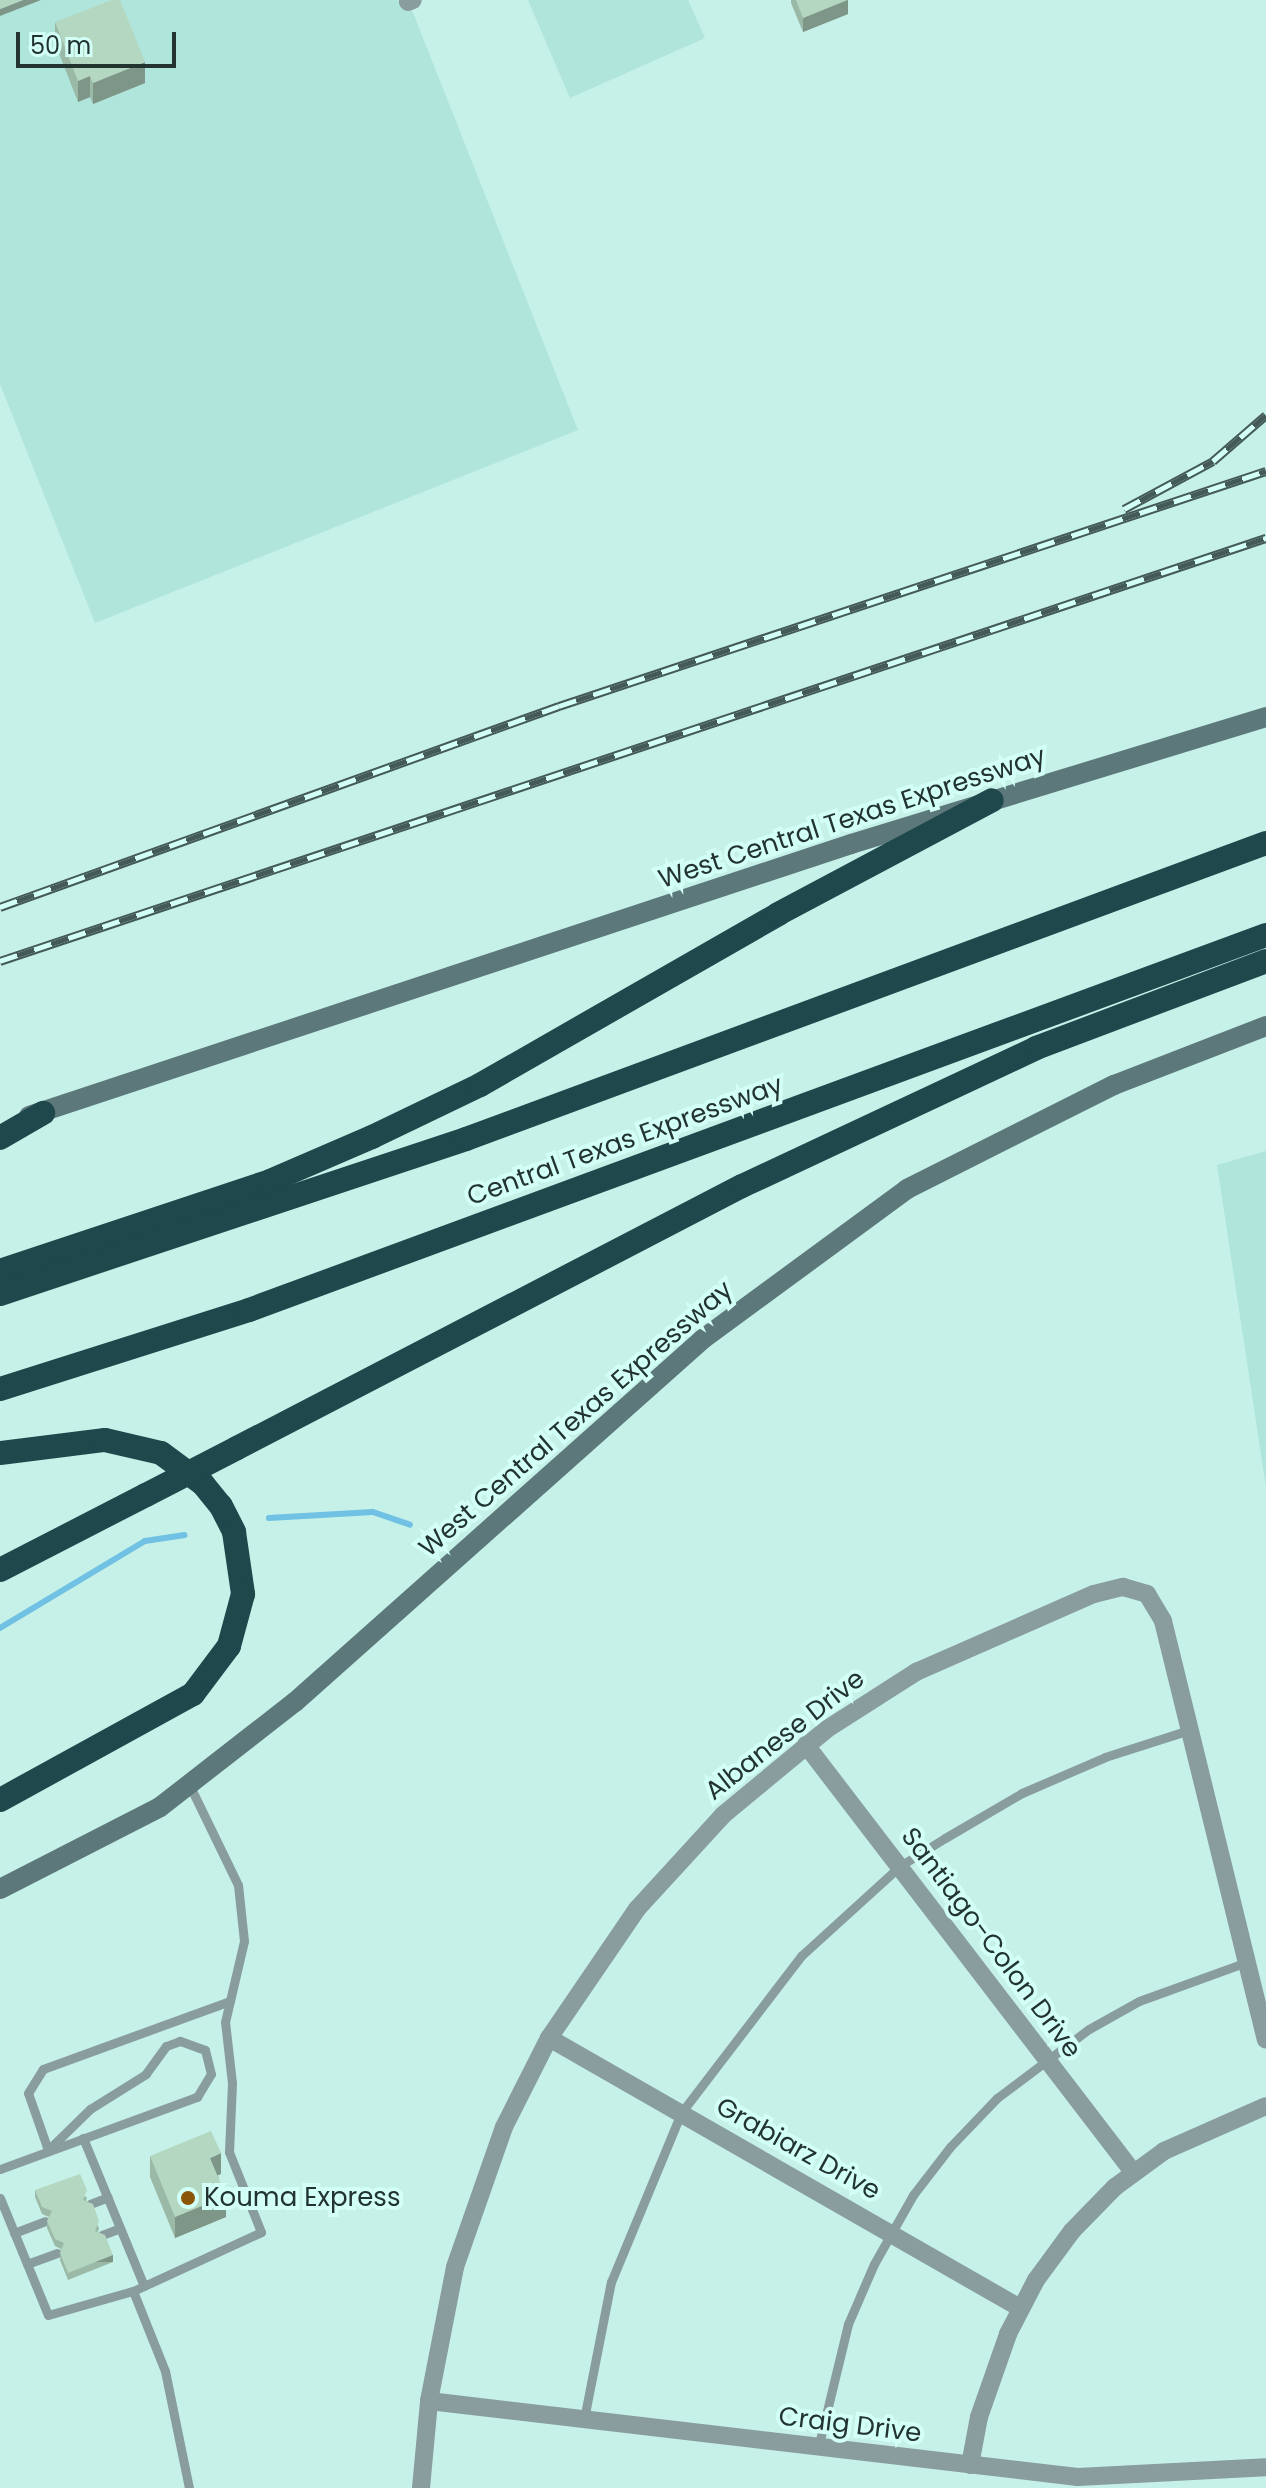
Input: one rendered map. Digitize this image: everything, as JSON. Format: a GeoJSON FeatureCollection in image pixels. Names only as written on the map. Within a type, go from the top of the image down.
{"type":"FeatureCollection","features":[{"type":"Feature","properties":{"kind":"highway"},"geometry":{"type":"LineString","coordinates":[[0,1271],[270,1181],[372,1137],[480,1085],[778,914],[992,800]]}},
{"type":"Feature","properties":{"kind":"highway"},"geometry":{"type":"LineString","coordinates":[[0,1294],[466,1139],[1266,843]]}},
{"type":"Feature","properties":{"kind":"highway","name":"Central Texas Expressway"},"geometry":{"type":"LineString","coordinates":[[0,1389],[249,1310],[1266,935]]}},
{"type":"Feature","properties":{"kind":"highway"},"geometry":{"type":"LineString","coordinates":[[0,1570],[742,1186],[1036,1048],[1266,961]]}},
{"type":"Feature","properties":{"kind":"highway"},"geometry":{"type":"LineString","coordinates":[[0,1138],[43,1113]]}},
{"type":"Feature","properties":{"kind":"highway"},"geometry":{"type":"LineString","coordinates":[[0,1453],[105,1440],[161,1453],[203,1484],[221,1506],[234,1532],[243,1594],[229,1646],[193,1694],[0,1800]]}},
{"type":"Feature","properties":{"kind":"main road","name":"West Central Texas Expressway"},"geometry":{"type":"LineString","coordinates":[[0,1124],[43,1113],[324,1016],[992,800],[1266,717]]}},
{"type":"Feature","properties":{"kind":"main road","name":"West Central Texas Expressway"},"geometry":{"type":"LineString","coordinates":[[0,1889],[160,1807],[295,1702],[703,1339],[907,1189],[1114,1085],[1266,1026]]}},
{"type":"Feature","properties":{"kind":"street","name":"Albanese Drive"},"geometry":{"type":"LineString","coordinates":[[421,2488],[429,2401],[441,2322],[472,2209],[504,2127],[549,2038],[600,1958],[678,1860],[806,1745],[916,1672],[1003,1630],[1123,1587],[1147,1594],[1157,1605],[1266,2039]]}},
{"type":"Feature","properties":{"kind":"street","name":"Santiago-Colon Drive"},"geometry":{"type":"LineString","coordinates":[[806,1745],[1133,2172]]}},
{"type":"Feature","properties":{"kind":"street","name":"Grabiarz Drive"},"geometry":{"type":"LineString","coordinates":[[549,2038],[1020,2308]]}},
{"type":"Feature","properties":{"kind":"street"},"geometry":{"type":"LineString","coordinates":[[970,2465],[993,2374],[1020,2308],[1072,2231],[1133,2172],[1189,2137],[1266,2106]]}},
{"type":"Feature","properties":{"kind":"street","name":"Craig Drive"},"geometry":{"type":"LineString","coordinates":[[429,2401],[818,2448],[1110,2479],[1266,2467]]}},
{"type":"Feature","properties":{"kind":"lane"},"geometry":{"type":"LineString","coordinates":[[584,2419],[611,2282],[681,2113],[801,1956],[900,1866],[1022,1793],[1105,1757],[1189,1730]]}},
{"type":"Feature","properties":{"kind":"lane"},"geometry":{"type":"LineString","coordinates":[[0,2198],[48,2315],[133,2291],[261,2232],[229,2152],[232,2083],[225,2022],[244,1941],[238,1885],[189,1784]]}},
{"type":"Feature","properties":{"kind":"lane"},"geometry":{"type":"LineString","coordinates":[[818,2448],[848,2324],[891,2232],[950,2147],[997,2098],[1047,2059],[1139,2001],[1247,1962]]}},
{"type":"Feature","properties":{"kind":"lane"},"geometry":{"type":"LineString","coordinates":[[48,2150],[28,2093],[43,2069],[230,2001]]}},
{"type":"Feature","properties":{"kind":"lane"},"geometry":{"type":"LineString","coordinates":[[0,2169],[197,2097],[211,2074],[205,2050],[180,2041],[166,2046],[146,2074],[90,2109],[48,2150]]}},
{"type":"Feature","properties":{"kind":"lane"},"geometry":{"type":"LineString","coordinates":[[83,2138],[144,2286]]}},
{"type":"Feature","properties":{"kind":"lane"},"geometry":{"type":"LineString","coordinates":[[90,2204],[108,2197]]}},
{"type":"Feature","properties":{"kind":"lane"},"geometry":{"type":"LineString","coordinates":[[14,2233],[45,2221]]}},
{"type":"Feature","properties":{"kind":"lane"},"geometry":{"type":"LineString","coordinates":[[102,2235],[120,2228]]}},
{"type":"Feature","properties":{"kind":"lane"},"geometry":{"type":"LineString","coordinates":[[27,2264],[57,2253]]}},
{"type":"Feature","properties":{"kind":"lane"},"geometry":{"type":"LineString","coordinates":[[133,2291],[165,2371],[189,2488]]}},
{"type":"Feature","properties":{"kind":"shaded area"},"geometry":{"type":"Polygon","coordinates":[[[0,0],[408,0],[578,430],[95,623],[0,384],[0,0]]]}},
{"type":"Feature","properties":{"kind":"shaded area"},"geometry":{"type":"Polygon","coordinates":[[[528,0],[688,0],[705,38],[570,98],[528,0]]]}},
{"type":"Feature","properties":{"kind":"shaded area"},"geometry":{"type":"Polygon","coordinates":[[[1266,1151],[1266,1487],[1217,1165],[1266,1151]]]}},
{"type":"Feature","properties":{"kind":"building"},"geometry":{"type":"Polygon","coordinates":[[[0,0],[23,0],[0,9],[0,0]]]}},
{"type":"Feature","properties":{"kind":"building"},"geometry":{"type":"Polygon","coordinates":[[[112,0],[120,0],[145,62],[93,83],[90,76],[78,81],[55,22],[112,0]]]}},
{"type":"Feature","properties":{"kind":"building"},"geometry":{"type":"Polygon","coordinates":[[[796,0],[847,0],[803,18],[796,0]]]}},
{"type":"Feature","properties":{"kind":"building","name":"Kouma Express"},"geometry":{"type":"Polygon","coordinates":[[[211,2131],[221,2153],[210,2158],[226,2196],[175,2217],[150,2156],[211,2131]]]}},
{"type":"Feature","properties":{"kind":"building"},"geometry":{"type":"Polygon","coordinates":[[[80,2174],[87,2190],[83,2200],[93,2204],[99,2221],[95,2231],[105,2235],[113,2255],[68,2273],[60,2253],[64,2243],[55,2239],[47,2221],[52,2211],[42,2207],[35,2190],[80,2174]]]}},
{"type":"Feature","properties":{"kind":"waterway"},"geometry":{"type":"LineString","coordinates":[[269,1518],[373,1512],[410,1525]]}},
{"type":"Feature","properties":{"kind":"waterway"},"geometry":{"type":"LineString","coordinates":[[0,1628],[145,1541],[185,1535]]}},
{"type":"Feature","properties":{"kind":"railway"},"geometry":{"type":"LineString","coordinates":[[1124,509],[1213,461],[1266,415]]}},
{"type":"Feature","properties":{"kind":"railway"},"geometry":{"type":"LineString","coordinates":[[0,907],[559,706],[1266,471]]}},
{"type":"Feature","properties":{"kind":"railway"},"geometry":{"type":"LineString","coordinates":[[0,961],[1266,538]]}},
{"type":"Feature","properties":{"kind":"place","name":"Kouma Express"},"geometry":{"type":"Point","coordinates":[188,2198]}}]}
